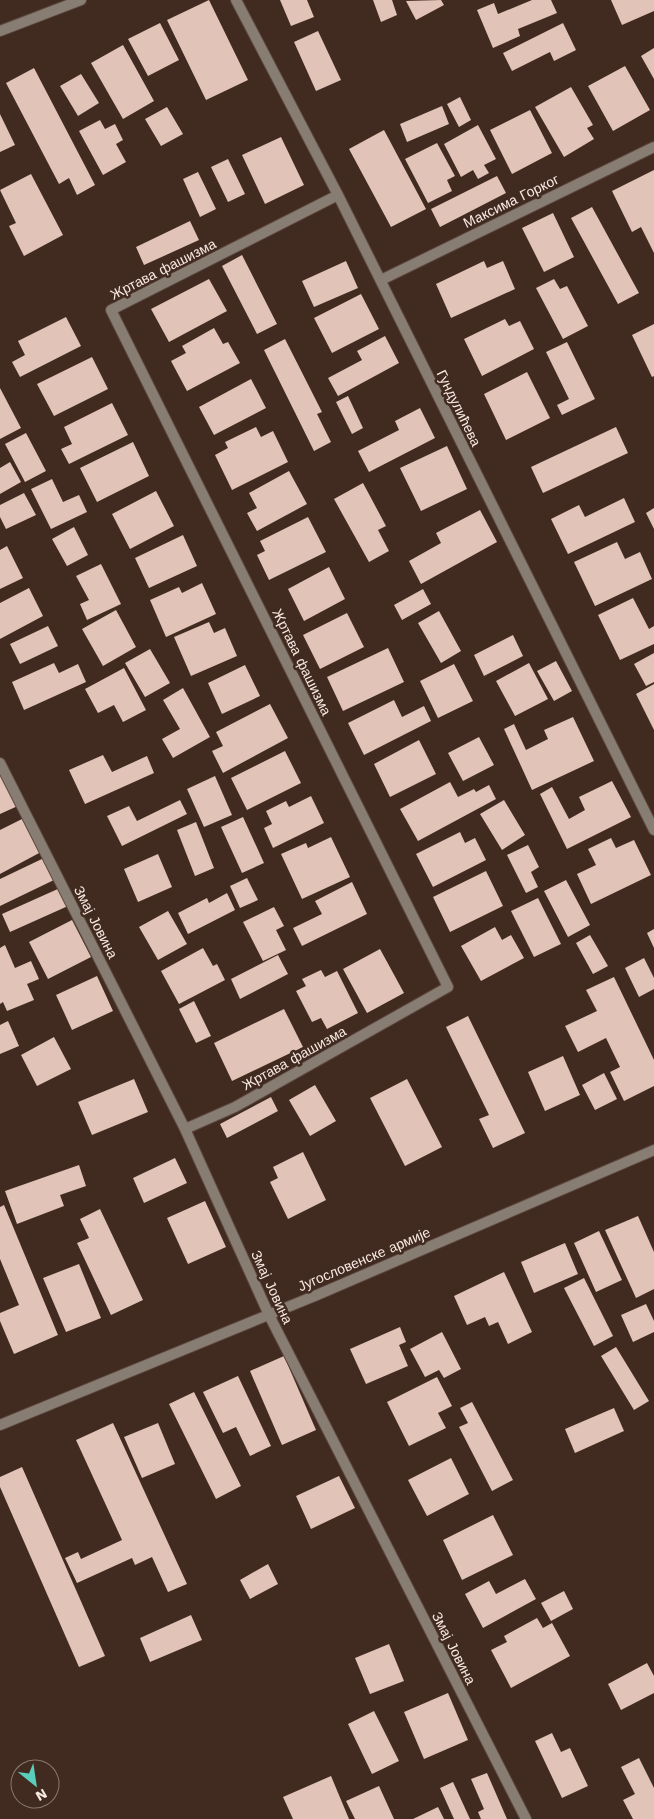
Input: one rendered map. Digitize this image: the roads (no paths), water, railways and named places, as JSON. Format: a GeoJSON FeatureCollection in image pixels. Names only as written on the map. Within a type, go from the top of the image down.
{"type":"FeatureCollection","features":[{"type":"Feature","properties":{"kind":"street"},"geometry":{"type":"LineString","coordinates":[[0,31],[81,0]]}},
{"type":"Feature","properties":{"kind":"street","name":"Гундулићева"},"geometry":{"type":"LineString","coordinates":[[236,0],[338,195],[654,830]]}},
{"type":"Feature","properties":{"kind":"street","name":"Максима Горког"},"geometry":{"type":"LineString","coordinates":[[380,280],[654,147]]}},
{"type":"Feature","properties":{"kind":"street","name":"Жртава фашизма"},"geometry":{"type":"LineString","coordinates":[[185,1129],[235,1107],[448,988],[111,310],[338,195]]}},
{"type":"Feature","properties":{"kind":"street","name":"Змај Јовина"},"geometry":{"type":"LineString","coordinates":[[0,763],[185,1129],[269,1315],[526,1819]]}},
{"type":"Feature","properties":{"kind":"street","name":"Југословенске армије"},"geometry":{"type":"LineString","coordinates":[[0,1425],[269,1315],[654,1150]]}}]}
